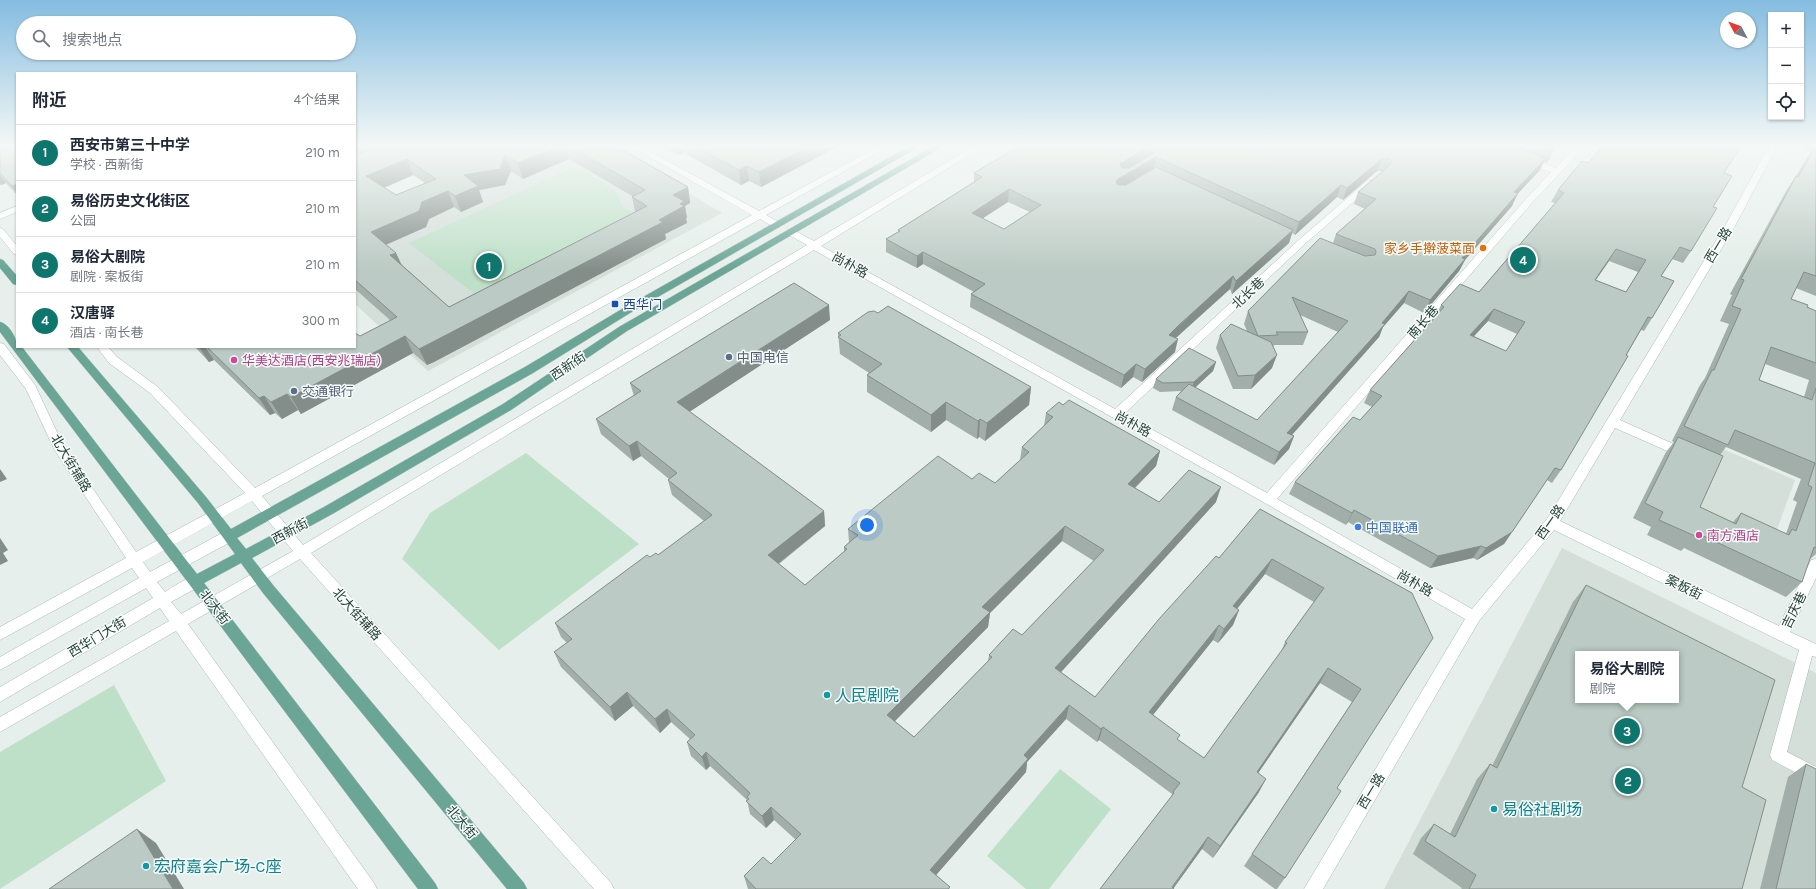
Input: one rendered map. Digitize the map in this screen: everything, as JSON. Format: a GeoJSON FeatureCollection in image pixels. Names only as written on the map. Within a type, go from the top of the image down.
{"type":"FeatureCollection","features":[{"type":"Feature","properties":{"kind":"main road","name":"西新街"},"geometry":{"type":"LineString","coordinates":[[229,536],[529,370],[626,311],[843,187]]}},
{"type":"Feature","properties":{"kind":"main road","name":"西新街"},"geometry":{"type":"LineString","coordinates":[[195,582],[329,510],[507,407],[623,329],[868,187]]}},
{"type":"Feature","properties":{"kind":"main road"},"geometry":{"type":"LineString","coordinates":[[0,262],[16,281]]}},
{"type":"Feature","properties":{"kind":"main road","name":"北大街"},"geometry":{"type":"LineString","coordinates":[[0,325],[16,346]]}},
{"type":"Feature","properties":{"kind":"main road","name":"北大街"},"geometry":{"type":"LineString","coordinates":[[17,348],[429,889]]}},
{"type":"Feature","properties":{"kind":"main road","name":"北大街"},"geometry":{"type":"LineString","coordinates":[[73,348],[202,500],[258,576],[518,889]]}},
{"type":"Feature","properties":{"kind":"street"},"geometry":{"type":"LineString","coordinates":[[709,187],[777,225]]}},
{"type":"Feature","properties":{"kind":"street"},"geometry":{"type":"LineString","coordinates":[[0,634],[812,187]]}},
{"type":"Feature","properties":{"kind":"street"},"geometry":{"type":"LineString","coordinates":[[0,725],[302,552],[910,187]]}},
{"type":"Feature","properties":{"kind":"street","name":"北长巷"},"geometry":{"type":"LineString","coordinates":[[1117,414],[1367,187]]}},
{"type":"Feature","properties":{"kind":"street","name":"南长巷"},"geometry":{"type":"LineString","coordinates":[[1269,500],[1522,208],[1542,187]]}},
{"type":"Feature","properties":{"kind":"street","name":"西一路"},"geometry":{"type":"LineString","coordinates":[[1314,889],[1474,617],[1552,523],[1730,226],[1751,187]]}},
{"type":"Feature","properties":{"kind":"street"},"geometry":{"type":"LineString","coordinates":[[0,216],[16,209]]}},
{"type":"Feature","properties":{"kind":"street"},"geometry":{"type":"LineString","coordinates":[[0,231],[16,251]]}},
{"type":"Feature","properties":{"kind":"street","name":"尚朴路"},"geometry":{"type":"LineString","coordinates":[[790,232],[1117,414],[1474,617]]}},
{"type":"Feature","properties":{"kind":"street"},"geometry":{"type":"LineString","coordinates":[[1290,239],[1308,242]]}},
{"type":"Feature","properties":{"kind":"street","name":"北大街辅路"},"geometry":{"type":"LineString","coordinates":[[0,347],[31,388],[58,446],[134,560],[368,889]]}},
{"type":"Feature","properties":{"kind":"street","name":"北大街辅路"},"geometry":{"type":"LineString","coordinates":[[103,348],[113,360],[154,390],[254,495],[302,552],[605,889]]}},
{"type":"Feature","properties":{"kind":"street"},"geometry":{"type":"LineString","coordinates":[[1613,422],[1696,459]]}},
{"type":"Feature","properties":{"kind":"street","name":"案板街"},"geometry":{"type":"LineString","coordinates":[[1552,523],[1812,649]]}},
{"type":"Feature","properties":{"kind":"street","name":"西新街"},"geometry":{"type":"LineString","coordinates":[[180,563],[229,536]]}},
{"type":"Feature","properties":{"kind":"street","name":"西华门大街"},"geometry":{"type":"LineString","coordinates":[[0,664],[148,579],[180,563]]}},
{"type":"Feature","properties":{"kind":"street","name":"吉庆巷"},"geometry":{"type":"LineString","coordinates":[[1782,634],[1816,564]]}},
{"type":"Feature","properties":{"kind":"street","name":"西华门大街"},"geometry":{"type":"LineString","coordinates":[[0,695],[195,582]]}},
{"type":"Feature","properties":{"kind":"street"},"geometry":{"type":"LineString","coordinates":[[1812,649],[1778,755],[1816,775]]}},
{"type":"Feature","properties":{"kind":"shaded area"},"geometry":{"type":"Polygon","coordinates":[[[445,187],[679,187],[722,213],[428,371],[356,305],[356,228],[445,187]]]}},
{"type":"Feature","properties":{"kind":"shaded area"},"geometry":{"type":"Polygon","coordinates":[[[1709,443],[1795,480],[1771,546],[1694,511],[1709,443]]]}},
{"type":"Feature","properties":{"kind":"shaded area"},"geometry":{"type":"Polygon","coordinates":[[[1562,548],[1816,673],[1816,889],[1384,889],[1562,548]]]}},
{"type":"Feature","properties":{"kind":"green space"},"geometry":{"type":"Polygon","coordinates":[[[529,187],[611,187],[615,190],[623,207],[642,218],[482,300],[409,243],[529,187]]]}},
{"type":"Feature","properties":{"kind":"green space"},"geometry":{"type":"Polygon","coordinates":[[[526,453],[639,544],[499,650],[402,559],[430,513],[526,453]]]}},
{"type":"Feature","properties":{"kind":"green space"},"geometry":{"type":"Polygon","coordinates":[[[114,685],[166,781],[0,889],[0,752],[114,685]]]}},
{"type":"Feature","properties":{"kind":"green space"},"geometry":{"type":"Polygon","coordinates":[[[1060,769],[1111,809],[1049,889],[1026,889],[987,856],[1060,769]]]}},
{"type":"Feature","properties":{"kind":"building"},"geometry":{"type":"Polygon","coordinates":[[[356,187],[384,187],[396,195],[415,187],[475,187],[455,196],[448,191],[422,202],[419,211],[371,232],[396,253],[390,255],[449,307],[647,206],[632,197],[645,190],[641,187],[687,187],[673,195],[684,201],[680,204],[684,206],[659,220],[663,222],[419,349],[405,336],[291,397],[287,394],[271,402],[264,396],[259,398],[208,348],[356,348],[356,334],[360,336],[397,317],[356,281],[356,187]]]}},
{"type":"Feature","properties":{"kind":"building"},"geometry":{"type":"Polygon","coordinates":[[[965,187],[1201,187],[1293,230],[1236,281],[1233,276],[1179,325],[1169,335],[1178,339],[1145,369],[1136,364],[1124,375],[971,294],[985,284],[923,252],[917,256],[886,239],[900,231],[898,230],[965,187]],[[1009,189],[972,213],[1004,229],[1041,205],[1009,189]]]}},
{"type":"Feature","properties":{"kind":"building"},"geometry":{"type":"Polygon","coordinates":[[[1223,187],[1338,187],[1299,222],[1223,187]]]}},
{"type":"Feature","properties":{"kind":"building"},"geometry":{"type":"Polygon","coordinates":[[[1363,187],[1518,187],[1514,192],[1518,193],[1462,258],[1465,259],[1430,300],[1409,291],[1382,323],[1385,324],[1287,433],[1294,436],[1279,452],[1176,397],[1189,384],[1257,420],[1348,321],[1292,297],[1308,332],[1276,332],[1278,335],[1258,336],[1248,311],[1320,238],[1365,256],[1375,255],[1375,249],[1336,234],[1376,199],[1358,192],[1363,187]]]}},
{"type":"Feature","properties":{"kind":"building"},"geometry":{"type":"Polygon","coordinates":[[[1560,187],[1725,187],[1713,207],[1717,208],[1691,251],[1680,247],[1661,276],[1674,281],[1652,318],[1648,317],[1626,355],[1628,356],[1561,470],[1555,468],[1512,532],[1486,548],[1481,546],[1438,556],[1354,510],[1352,513],[1295,482],[1353,417],[1360,420],[1382,396],[1370,390],[1444,307],[1441,305],[1460,284],[1479,292],[1564,193],[1558,190],[1560,187]],[[1616,249],[1595,280],[1626,292],[1646,260],[1616,249]],[[1494,309],[1470,335],[1506,351],[1525,322],[1494,309]]]}},
{"type":"Feature","properties":{"kind":"building"},"geometry":{"type":"Polygon","coordinates":[[[1790,187],[1816,187],[1816,276],[1804,272],[1791,299],[1808,305],[1807,307],[1816,311],[1816,363],[1771,347],[1759,380],[1812,400],[1816,388],[1816,548],[1814,547],[1802,582],[1697,533],[1695,536],[1659,520],[1663,512],[1645,503],[1678,437],[1723,456],[1700,507],[1736,524],[1741,513],[1789,535],[1792,529],[1796,531],[1812,487],[1808,485],[1815,463],[1735,430],[1728,445],[1684,426],[1712,370],[1714,370],[1741,309],[1732,306],[1744,280],[1741,279],[1790,187]]]}},
{"type":"Feature","properties":{"kind":"building"},"geometry":{"type":"Polygon","coordinates":[[[794,283],[829,305],[677,402],[824,511],[768,555],[805,585],[847,549],[844,547],[858,535],[848,529],[938,456],[972,479],[979,473],[995,483],[1029,452],[1022,447],[1053,417],[1046,413],[1059,402],[1063,405],[1069,400],[1160,451],[1128,484],[1159,502],[1189,470],[1221,487],[1055,668],[1095,697],[1159,619],[1216,556],[1219,558],[1260,509],[1412,593],[1433,638],[1337,788],[1341,791],[1285,878],[1252,854],[1361,689],[1328,668],[1257,772],[1266,779],[1220,846],[1208,837],[1172,887],[1174,889],[1100,889],[1174,793],[1173,792],[1180,783],[1103,727],[1101,729],[1069,705],[1024,755],[1028,759],[930,870],[950,887],[948,889],[756,889],[744,876],[763,857],[771,864],[801,834],[771,807],[762,816],[746,801],[749,799],[747,797],[750,793],[706,752],[702,757],[687,742],[695,735],[667,709],[655,719],[627,692],[610,707],[554,652],[572,639],[555,623],[647,555],[650,557],[656,553],[658,555],[712,515],[668,480],[677,473],[637,441],[629,446],[596,419],[641,391],[630,383],[794,283]],[[1065,526],[982,607],[990,612],[887,715],[914,737],[992,657],[989,655],[1013,629],[1022,635],[1104,550],[1065,526]],[[1272,559],[1233,606],[1239,610],[1224,629],[1219,625],[1149,712],[1180,735],[1177,739],[1204,758],[1287,643],[1285,642],[1324,588],[1272,559]]]}},
{"type":"Feature","properties":{"kind":"building"},"geometry":{"type":"Polygon","coordinates":[[[888,306],[1031,387],[987,423],[980,419],[978,421],[946,402],[931,415],[867,375],[882,364],[838,337],[841,335],[838,333],[868,312],[874,311],[878,313],[888,306]]]}},
{"type":"Feature","properties":{"kind":"building"},"geometry":{"type":"Polygon","coordinates":[[[1231,324],[1271,342],[1277,355],[1255,375],[1238,376],[1220,335],[1231,324]]]}},
{"type":"Feature","properties":{"kind":"building"},"geometry":{"type":"Polygon","coordinates":[[[1189,348],[1216,362],[1194,382],[1163,383],[1156,379],[1189,348]]]}},
{"type":"Feature","properties":{"kind":"building"},"geometry":{"type":"Polygon","coordinates":[[[1586,585],[1775,680],[1742,787],[1766,800],[1742,889],[1469,889],[1476,875],[1425,841],[1434,824],[1455,837],[1490,764],[1497,768],[1586,585]]]}},
{"type":"Feature","properties":{"kind":"building"},"geometry":{"type":"Polygon","coordinates":[[[1806,764],[1816,769],[1816,889],[1776,889],[1806,764]]]}},
{"type":"Feature","properties":{"kind":"building"},"geometry":{"type":"Polygon","coordinates":[[[137,829],[173,889],[49,889],[137,829]]]}},
{"type":"Feature","properties":{"kind":"place","name":"家乡手擀菠菜面"},"geometry":{"type":"Point","coordinates":[1483,248]}},
{"type":"Feature","properties":{"kind":"place","name":"汉唐驿"},"geometry":{"type":"Point","coordinates":[1523,260]}},
{"type":"Feature","properties":{"kind":"place","name":"西安市第三十中学"},"geometry":{"type":"Point","coordinates":[489,266]}},
{"type":"Feature","properties":{"kind":"place","name":"西华门"},"geometry":{"type":"Point","coordinates":[615,304]}},
{"type":"Feature","properties":{"kind":"place","name":"中国电信"},"geometry":{"type":"Point","coordinates":[729,357]}},
{"type":"Feature","properties":{"kind":"place","name":"华美达酒店(西安兆瑞店)"},"geometry":{"type":"Point","coordinates":[234,360]}},
{"type":"Feature","properties":{"kind":"place","name":"交通银行"},"geometry":{"type":"Point","coordinates":[294,391]}},
{"type":"Feature","properties":{"kind":"place","name":"中国联通"},"geometry":{"type":"Point","coordinates":[1358,527]}},
{"type":"Feature","properties":{"kind":"place","name":"南方酒店"},"geometry":{"type":"Point","coordinates":[1699,535]}},
{"type":"Feature","properties":{"kind":"place","name":"人民剧院"},"geometry":{"type":"Point","coordinates":[827,695]}},
{"type":"Feature","properties":{"kind":"place","name":"易俗大剧院"},"geometry":{"type":"Point","coordinates":[1627,731]}},
{"type":"Feature","properties":{"kind":"place","name":"易俗历史文化街区"},"geometry":{"type":"Point","coordinates":[1628,781]}},
{"type":"Feature","properties":{"kind":"place","name":"易俗社剧场"},"geometry":{"type":"Point","coordinates":[1494,809]}},
{"type":"Feature","properties":{"kind":"place","name":"宏府嘉会广场-C座"},"geometry":{"type":"Point","coordinates":[146,866]}}]}
